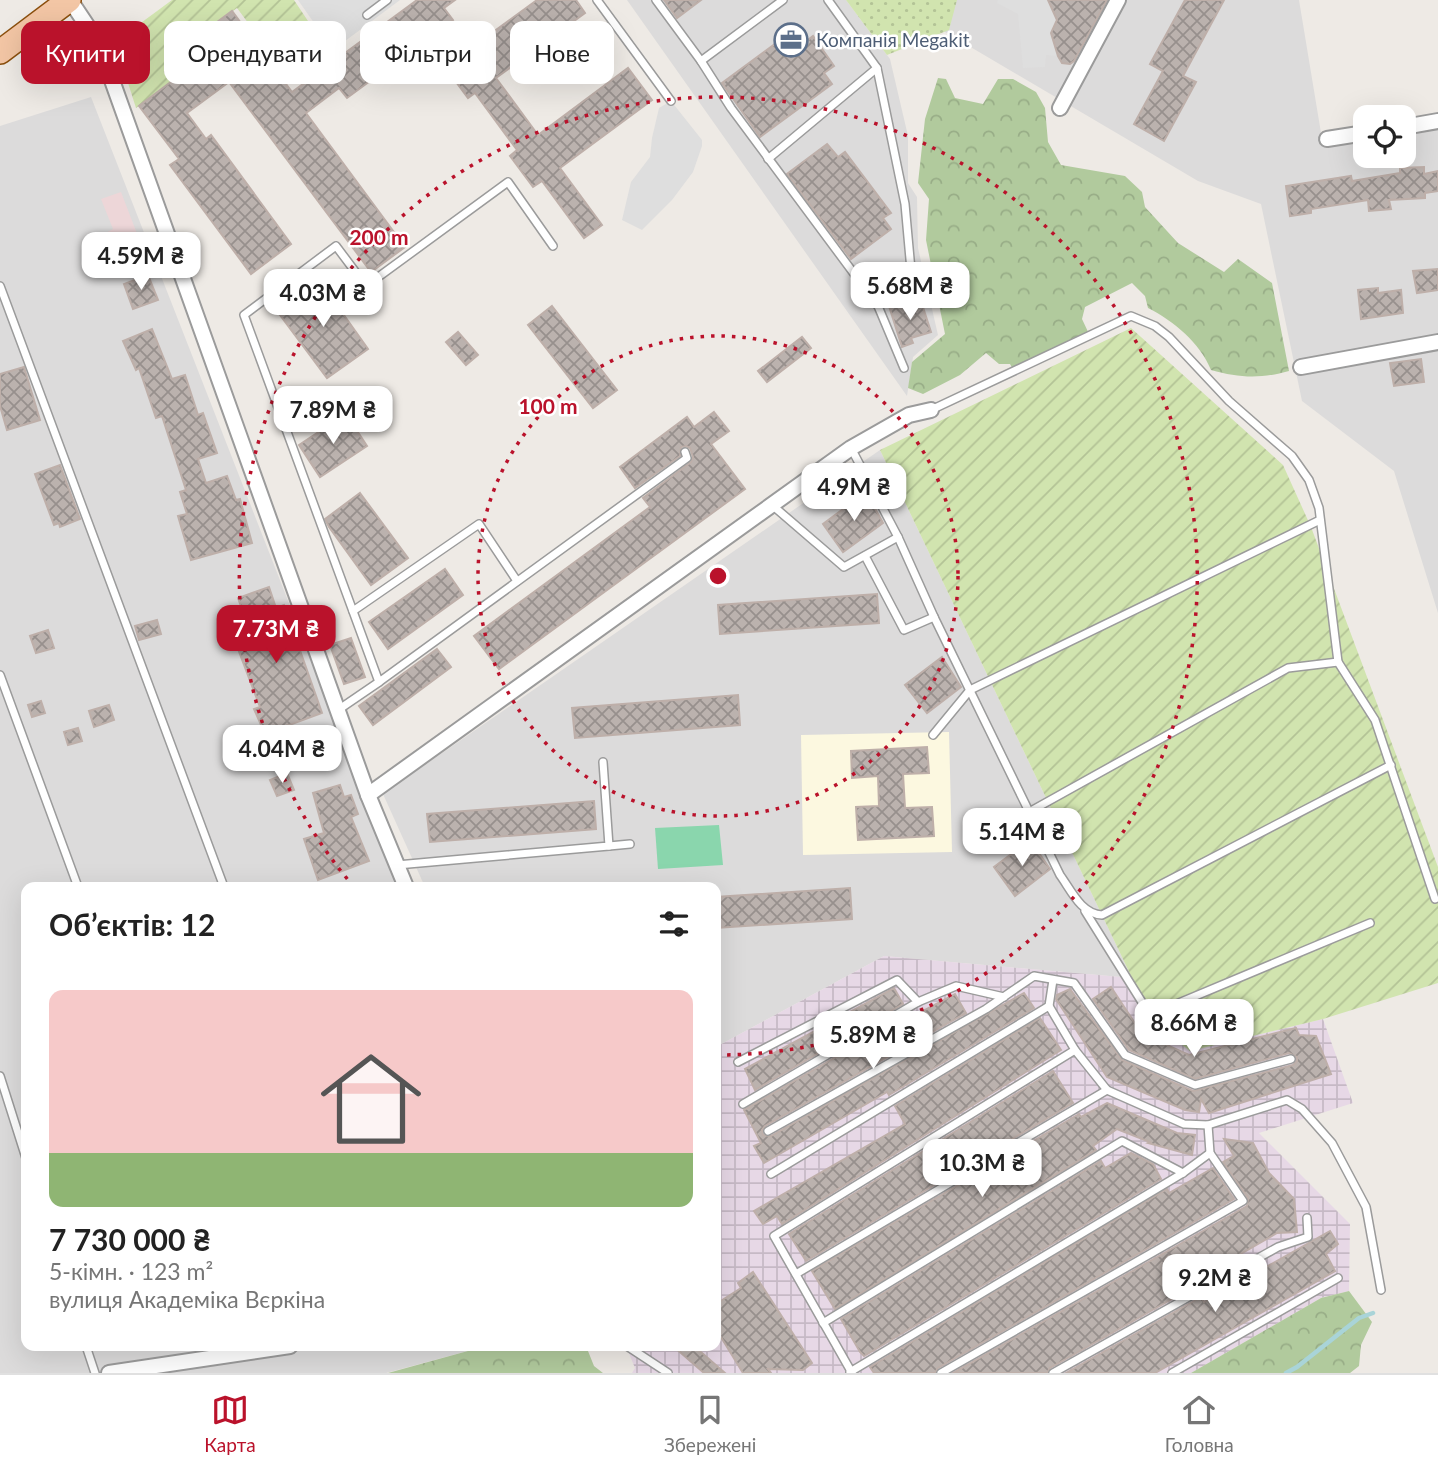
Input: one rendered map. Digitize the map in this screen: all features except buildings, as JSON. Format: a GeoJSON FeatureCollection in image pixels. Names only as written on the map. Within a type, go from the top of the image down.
{"type":"FeatureCollection","features":[{"type":"Feature","properties":{"kind":"main road"},"geometry":{"type":"LineString","coordinates":[[0,52],[69,0]]}},
{"type":"Feature","properties":{"kind":"street"},"geometry":{"type":"LineString","coordinates":[[69,0],[96,38],[104,58],[368,794],[404,882]]}},
{"type":"Feature","properties":{"kind":"street"},"geometry":{"type":"LineString","coordinates":[[1060,108],[1118,0]]}},
{"type":"Feature","properties":{"kind":"street"},"geometry":{"type":"LineString","coordinates":[[1416,125],[1438,121]]}},
{"type":"Feature","properties":{"kind":"street"},"geometry":{"type":"LineString","coordinates":[[1327,139],[1353,135]]}},
{"type":"Feature","properties":{"kind":"street"},"geometry":{"type":"LineString","coordinates":[[1301,367],[1438,342]]}},
{"type":"Feature","properties":{"kind":"street"},"geometry":{"type":"LineString","coordinates":[[368,794],[851,448],[909,415],[931,410]]}},
{"type":"Feature","properties":{"kind":"street"},"geometry":{"type":"LineString","coordinates":[[109,1373],[230,1351]]}},
{"type":"Feature","properties":{"kind":"lane"},"geometry":{"type":"LineString","coordinates":[[367,15],[387,0]]}},
{"type":"Feature","properties":{"kind":"lane"},"geometry":{"type":"LineString","coordinates":[[597,0],[671,101]]}},
{"type":"Feature","properties":{"kind":"lane"},"geometry":{"type":"LineString","coordinates":[[656,0],[878,306],[904,368]]}},
{"type":"Feature","properties":{"kind":"lane"},"geometry":{"type":"LineString","coordinates":[[701,61],[783,0]]}},
{"type":"Feature","properties":{"kind":"lane"},"geometry":{"type":"LineString","coordinates":[[828,0],[877,68],[905,204],[912,281],[878,306]]}},
{"type":"Feature","properties":{"kind":"lane"},"geometry":{"type":"LineString","coordinates":[[766,155],[877,68]]}},
{"type":"Feature","properties":{"kind":"lane"},"geometry":{"type":"LineString","coordinates":[[379,682],[244,315],[336,246],[366,286],[508,182],[553,246]]}},
{"type":"Feature","properties":{"kind":"lane"},"geometry":{"type":"LineString","coordinates":[[0,286],[222,882]]}},
{"type":"Feature","properties":{"kind":"lane"},"geometry":{"type":"LineString","coordinates":[[931,410],[1131,316],[1155,326],[1169,337],[1228,401],[1292,456],[1309,480],[1319,508],[1338,662],[1375,720],[1436,899]]}},
{"type":"Feature","properties":{"kind":"lane"},"geometry":{"type":"LineString","coordinates":[[851,448],[898,537],[934,617],[1060,875],[1150,1015],[1370,923]]}},
{"type":"Feature","properties":{"kind":"lane"},"geometry":{"type":"LineString","coordinates":[[338,710],[687,458],[685,452]]}},
{"type":"Feature","properties":{"kind":"lane"},"geometry":{"type":"LineString","coordinates":[[771,505],[844,567],[898,537]]}},
{"type":"Feature","properties":{"kind":"lane"},"geometry":{"type":"LineString","coordinates":[[933,736],[970,690],[1320,520]]}},
{"type":"Feature","properties":{"kind":"lane"},"geometry":{"type":"LineString","coordinates":[[353,611],[479,524],[517,581]]}},
{"type":"Feature","properties":{"kind":"lane"},"geometry":{"type":"LineString","coordinates":[[865,556],[904,630],[934,617]]}},
{"type":"Feature","properties":{"kind":"lane"},"geometry":{"type":"LineString","coordinates":[[1029,812],[1288,668],[1338,662]]}},
{"type":"Feature","properties":{"kind":"lane"},"geometry":{"type":"LineString","coordinates":[[0,675],[76,882]]}},
{"type":"Feature","properties":{"kind":"lane"},"geometry":{"type":"LineString","coordinates":[[603,762],[609,846]]}},
{"type":"Feature","properties":{"kind":"lane"},"geometry":{"type":"LineString","coordinates":[[1081,904],[1090,913],[1102,915],[1391,765]]}},
{"type":"Feature","properties":{"kind":"lane"},"geometry":{"type":"LineString","coordinates":[[397,865],[630,844]]}},
{"type":"Feature","properties":{"kind":"lane"},"geometry":{"type":"LineString","coordinates":[[768,1131],[986,1009],[1034,976],[1074,984],[1125,1055],[1195,1085],[1291,1059]]}},
{"type":"Feature","properties":{"kind":"lane"},"geometry":{"type":"LineString","coordinates":[[738,1062],[897,980],[918,1002]]}},
{"type":"Feature","properties":{"kind":"lane"},"geometry":{"type":"LineString","coordinates":[[1053,980],[1049,1006],[1075,1050],[1107,1090],[1184,1124],[1208,1125],[1287,1100],[1302,1109],[1332,1143],[1366,1207],[1381,1290]]}},
{"type":"Feature","properties":{"kind":"lane"},"geometry":{"type":"LineString","coordinates":[[743,1104],[918,1002],[956,986],[1004,997]]}},
{"type":"Feature","properties":{"kind":"lane"},"geometry":{"type":"LineString","coordinates":[[771,1174],[1049,1006]]}},
{"type":"Feature","properties":{"kind":"lane"},"geometry":{"type":"LineString","coordinates":[[1075,1050],[774,1236],[851,1372],[1183,1173],[1210,1153]]}},
{"type":"Feature","properties":{"kind":"lane"},"geometry":{"type":"LineString","coordinates":[[0,1076],[21,1142]]}},
{"type":"Feature","properties":{"kind":"lane"},"geometry":{"type":"LineString","coordinates":[[796,1274],[1107,1090]]}},
{"type":"Feature","properties":{"kind":"lane"},"geometry":{"type":"LineString","coordinates":[[941,1373],[1243,1202],[1210,1153],[1208,1125]]}},
{"type":"Feature","properties":{"kind":"lane"},"geometry":{"type":"LineString","coordinates":[[824,1322],[1122,1141],[1183,1173]]}},
{"type":"Feature","properties":{"kind":"lane"},"geometry":{"type":"LineString","coordinates":[[1053,1373],[1278,1247],[1308,1237],[1307,1218]]}},
{"type":"Feature","properties":{"kind":"lane"},"geometry":{"type":"LineString","coordinates":[[1172,1373],[1338,1278]]}},
{"type":"Feature","properties":{"kind":"lane"},"geometry":{"type":"LineString","coordinates":[[88,1351],[95,1373]]}},
{"type":"Feature","properties":{"kind":"lane"},"geometry":{"type":"LineString","coordinates":[[635,1351],[668,1373]]}},
{"type":"Feature","properties":{"kind":"shaded area"},"geometry":{"type":"Polygon","coordinates":[[[298,0],[400,0],[372,21],[360,21],[360,30],[346,40],[346,21],[313,21],[298,0]]]}},
{"type":"Feature","properties":{"kind":"shaded area"},"geometry":{"type":"Polygon","coordinates":[[[627,0],[846,0],[890,59],[908,136],[908,183],[917,197],[918,248],[938,335],[913,357],[907,396],[627,0]]]}},
{"type":"Feature","properties":{"kind":"shaded area"},"geometry":{"type":"Polygon","coordinates":[[[948,0],[1299,0],[1323,145],[1353,141],[1353,168],[1416,168],[1416,131],[1438,128],[1438,613],[1394,471],[1302,401],[1261,204],[1198,181],[940,29],[948,0]]]}},
{"type":"Feature","properties":{"kind":"shaded area"},"geometry":{"type":"Polygon","coordinates":[[[998,0],[1048,0],[1057,20],[1051,33],[1058,56],[1046,55],[1045,67],[1023,68],[1018,14],[997,3],[998,0]]]}},
{"type":"Feature","properties":{"kind":"shaded area"},"geometry":{"type":"Polygon","coordinates":[[[91,97],[398,882],[21,882],[21,1351],[467,1351],[386,1373],[0,1373],[0,126],[91,97]]]}},
{"type":"Feature","properties":{"kind":"shaded area"},"geometry":{"type":"Polygon","coordinates":[[[671,101],[702,140],[702,146],[693,172],[672,200],[642,230],[622,220],[631,182],[650,157],[659,108],[671,101]]]}},
{"type":"Feature","properties":{"kind":"shaded area"},"geometry":{"type":"Polygon","coordinates":[[[121,192],[141,244],[114,254],[106,233],[113,229],[101,199],[121,192]]]}},
{"type":"Feature","properties":{"kind":"shaded area"},"geometry":{"type":"Polygon","coordinates":[[[880,450],[1132,978],[884,956],[721,1044],[721,882],[423,882],[383,794],[880,450]]]}},
{"type":"Feature","properties":{"kind":"shaded area"},"geometry":{"type":"Polygon","coordinates":[[[949,732],[952,852],[803,855],[801,735],[949,732]]]}},
{"type":"Feature","properties":{"kind":"shaded area"},"geometry":{"type":"Polygon","coordinates":[[[884,956],[1132,978],[1148,1019],[1190,1051],[1323,1019],[1353,1103],[1259,1133],[1350,1224],[1349,1291],[1321,1298],[1191,1373],[632,1373],[635,1368],[628,1351],[721,1351],[721,1044],[884,956]]]}},
{"type":"Feature","properties":{"kind":"green space"},"geometry":{"type":"Polygon","coordinates":[[[172,0],[294,0],[308,21],[247,21],[237,8],[219,21],[164,21],[164,84],[168,84],[136,108],[128,84],[150,84],[150,21],[144,21],[172,0]]]}},
{"type":"Feature","properties":{"kind":"green space"},"geometry":{"type":"Polygon","coordinates":[[[846,0],[957,0],[949,30],[887,55],[846,0]]]}},
{"type":"Feature","properties":{"kind":"green space"},"geometry":{"type":"Polygon","coordinates":[[[938,78],[946,79],[955,98],[983,104],[998,79],[1013,79],[1036,92],[1045,108],[1048,142],[1061,165],[1125,176],[1142,192],[1145,207],[1178,243],[1224,272],[1238,259],[1272,283],[1289,371],[1250,376],[1211,370],[1193,342],[1167,319],[1148,308],[1145,296],[1132,283],[1085,307],[1082,319],[1090,336],[1014,371],[1010,364],[999,364],[986,353],[960,375],[923,394],[908,388],[912,362],[945,334],[926,240],[929,199],[918,183],[925,119],[938,78]]]}},
{"type":"Feature","properties":{"kind":"green space"},"geometry":{"type":"Polygon","coordinates":[[[1131,328],[1283,465],[1311,527],[1438,867],[1438,983],[1323,1019],[1190,1051],[1148,1019],[1132,978],[880,450],[1131,328]]]}},
{"type":"Feature","properties":{"kind":"green space"},"geometry":{"type":"Polygon","coordinates":[[[719,825],[723,865],[658,869],[655,828],[719,825]]]}},
{"type":"Feature","properties":{"kind":"green space"},"geometry":{"type":"Polygon","coordinates":[[[1349,1291],[1372,1322],[1361,1345],[1359,1366],[1350,1373],[1191,1373],[1321,1298],[1349,1291]]]}},
{"type":"Feature","properties":{"kind":"green space"},"geometry":{"type":"Polygon","coordinates":[[[468,1351],[588,1351],[594,1366],[603,1373],[388,1373],[468,1351]]]}},
{"type":"Feature","properties":{"kind":"waterway"},"geometry":{"type":"LineString","coordinates":[[1286,1373],[1359,1318],[1373,1313]]}},
{"type":"Feature","properties":{"kind":"place","name":"Компанія Megakit"},"geometry":{"type":"Point","coordinates":[791,40]}}]}
